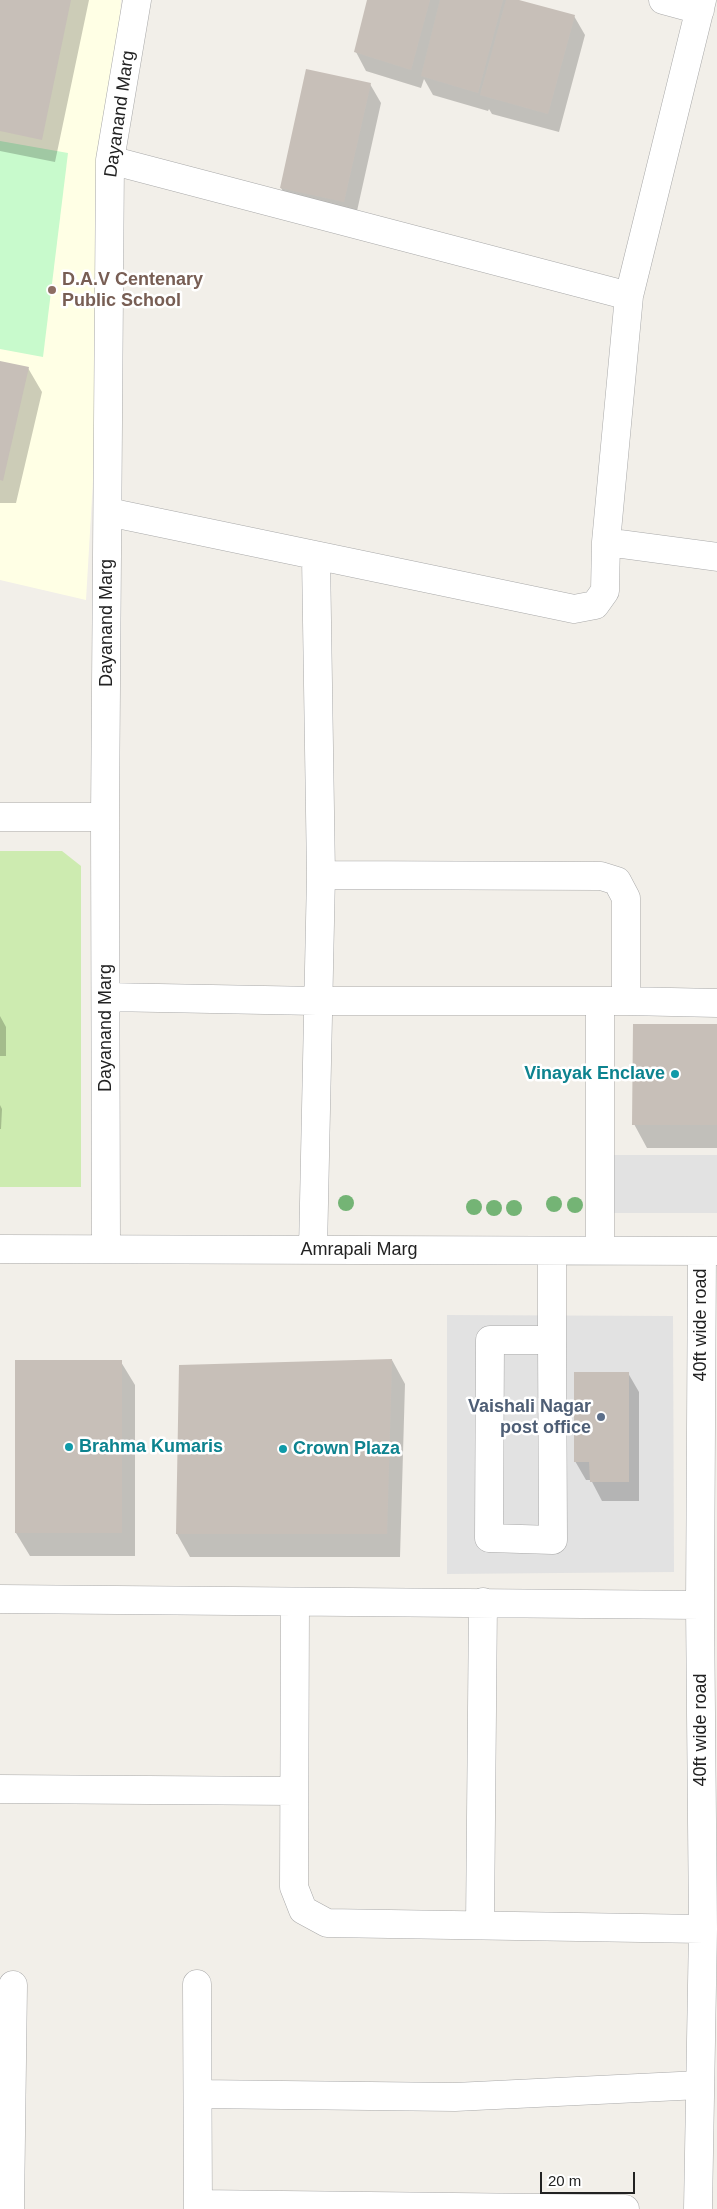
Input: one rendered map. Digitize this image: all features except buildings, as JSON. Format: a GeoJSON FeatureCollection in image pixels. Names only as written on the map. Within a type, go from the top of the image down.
{"type":"FeatureCollection","features":[{"type":"Feature","properties":{"kind":"street","name":"Dayanand Marg"},"geometry":{"type":"LineString","coordinates":[[106,1249],[105,817],[110,160],[137,0]]}},
{"type":"Feature","properties":{"kind":"street"},"geometry":{"type":"LineString","coordinates":[[108,512],[316,557],[574,609],[595,605],[605,591],[606,542],[629,296],[701,5],[663,0]]}},
{"type":"Feature","properties":{"kind":"street"},"geometry":{"type":"LineString","coordinates":[[110,160],[629,296]]}},
{"type":"Feature","properties":{"kind":"street"},"geometry":{"type":"LineString","coordinates":[[606,542],[717,557]]}},
{"type":"Feature","properties":{"kind":"street"},"geometry":{"type":"LineString","coordinates":[[313,1250],[317,1001],[322,875],[316,557]]}},
{"type":"Feature","properties":{"kind":"street"},"geometry":{"type":"LineString","coordinates":[[0,817],[105,817]]}},
{"type":"Feature","properties":{"kind":"street"},"geometry":{"type":"LineString","coordinates":[[322,875],[600,876],[617,881],[626,898],[613,1001],[600,1250]]}},
{"type":"Feature","properties":{"kind":"street"},"geometry":{"type":"LineString","coordinates":[[106,997],[317,1001],[717,1003]]}},
{"type":"Feature","properties":{"kind":"street","name":"Amrapali Marg"},"geometry":{"type":"LineString","coordinates":[[0,1249],[709,1251]]}},
{"type":"Feature","properties":{"kind":"street"},"geometry":{"type":"LineString","coordinates":[[552,1251],[554,1540],[489,1538],[490,1340],[552,1340]]}},
{"type":"Feature","properties":{"kind":"street","name":"40ft wide road"},"geometry":{"type":"LineString","coordinates":[[698,2209],[703,1929],[700,1605],[709,1251]]}},
{"type":"Feature","properties":{"kind":"street"},"geometry":{"type":"LineString","coordinates":[[0,1599],[700,1605]]}},
{"type":"Feature","properties":{"kind":"street"},"geometry":{"type":"LineString","coordinates":[[295,1602],[294,1887],[303,1910],[327,1923],[703,1929]]}},
{"type":"Feature","properties":{"kind":"street"},"geometry":{"type":"LineString","coordinates":[[480,1925],[483,1602]]}},
{"type":"Feature","properties":{"kind":"street"},"geometry":{"type":"LineString","coordinates":[[0,1789],[294,1790]]}},
{"type":"Feature","properties":{"kind":"street"},"geometry":{"type":"LineString","coordinates":[[197,1984],[198,2207],[625,2209]]}},
{"type":"Feature","properties":{"kind":"street"},"geometry":{"type":"LineString","coordinates":[[10,2209],[13,1985]]}},
{"type":"Feature","properties":{"kind":"street"},"geometry":{"type":"LineString","coordinates":[[198,2094],[455,2097],[700,2085]]}},
{"type":"Feature","properties":{"kind":"shaded area","name":"D.A.V Centenary Public School"},"geometry":{"type":"Polygon","coordinates":[[[0,0],[121,0],[86,600],[0,580],[0,0]]]}},
{"type":"Feature","properties":{"kind":"shaded area"},"geometry":{"type":"Polygon","coordinates":[[[598,1155],[717,1155],[717,1213],[598,1213],[598,1155]]]}},
{"type":"Feature","properties":{"kind":"shaded area"},"geometry":{"type":"Polygon","coordinates":[[[447,1315],[673,1316],[674,1572],[447,1574],[447,1315]]]}},
{"type":"Feature","properties":{"kind":"green space"},"geometry":{"type":"Polygon","coordinates":[[[0,141],[68,153],[43,357],[0,349],[0,141]]]}},
{"type":"Feature","properties":{"kind":"green space"},"geometry":{"type":"Polygon","coordinates":[[[0,851],[62,851],[81,866],[81,1187],[0,1187],[0,851]]]}},
{"type":"Feature","properties":{"kind":"place","name":"D.A.V Centenary Public School"},"geometry":{"type":"Point","coordinates":[52,290]}},
{"type":"Feature","properties":{"kind":"place","name":"Vinayak Enclave"},"geometry":{"type":"Point","coordinates":[675,1074]}},
{"type":"Feature","properties":{"kind":"place","name":"Vaishali Nagar post office"},"geometry":{"type":"Point","coordinates":[601,1417]}},
{"type":"Feature","properties":{"kind":"place","name":"Brahma Kumaris"},"geometry":{"type":"Point","coordinates":[69,1447]}},
{"type":"Feature","properties":{"kind":"place","name":"Crown Plaza"},"geometry":{"type":"Point","coordinates":[283,1449]}}]}
